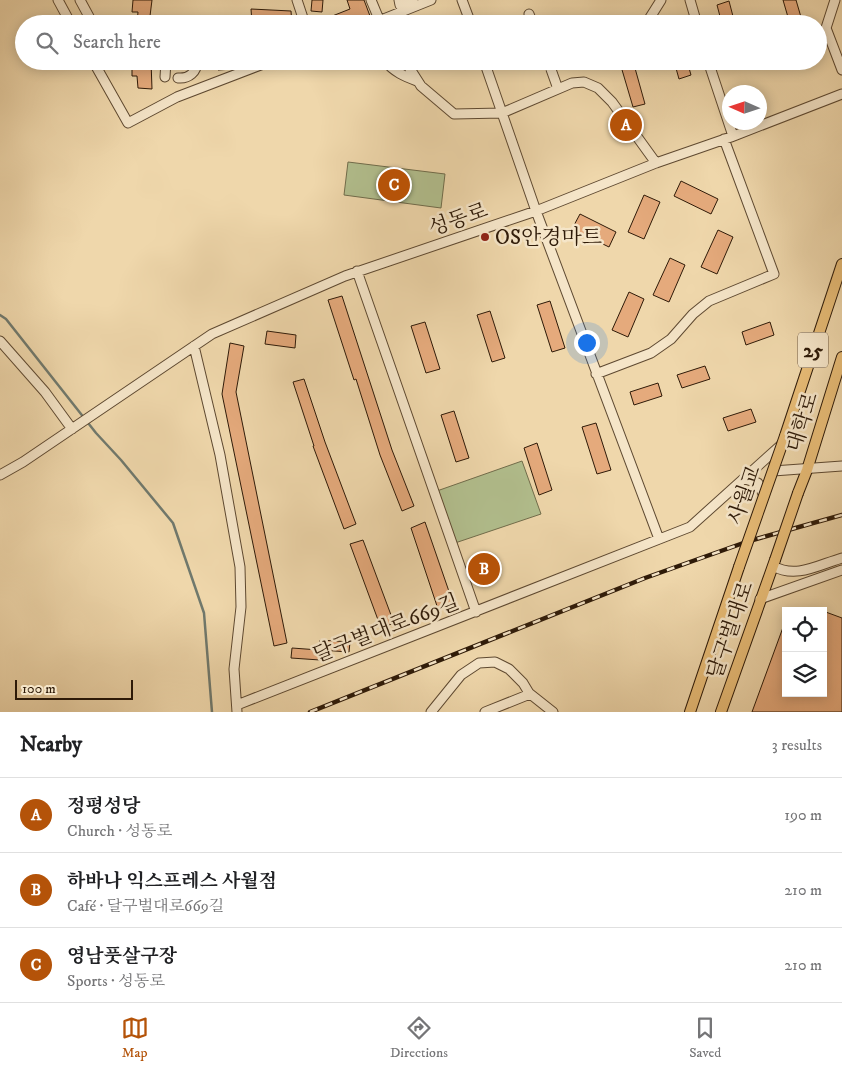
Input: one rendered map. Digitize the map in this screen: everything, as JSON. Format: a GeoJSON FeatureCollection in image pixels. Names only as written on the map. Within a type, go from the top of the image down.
{"type":"FeatureCollection","features":[{"type":"Feature","properties":{"kind":"main road","name":"대학로"},"geometry":{"type":"LineString","coordinates":[[783,441],[842,264]]}},
{"type":"Feature","properties":{"kind":"main road","name":"대학로"},"geometry":{"type":"LineString","coordinates":[[807,470],[842,357]]}},
{"type":"Feature","properties":{"kind":"main road","name":"사월교"},"geometry":{"type":"LineString","coordinates":[[740,566],[783,441]]}},
{"type":"Feature","properties":{"kind":"main road","name":"25"},"geometry":{"type":"LineString","coordinates":[[774,563],[807,470]]}},
{"type":"Feature","properties":{"kind":"main road","name":"달구벌대로"},"geometry":{"type":"LineString","coordinates":[[721,712],[774,563]]}},
{"type":"Feature","properties":{"kind":"main road","name":"달구벌대로"},"geometry":{"type":"LineString","coordinates":[[690,712],[740,566]]}},
{"type":"Feature","properties":{"kind":"street"},"geometry":{"type":"LineString","coordinates":[[58,0],[66,15]]}},
{"type":"Feature","properties":{"kind":"street"},"geometry":{"type":"LineString","coordinates":[[80,0],[88,15]]}},
{"type":"Feature","properties":{"kind":"street"},"geometry":{"type":"LineString","coordinates":[[297,0],[302,15]]}},
{"type":"Feature","properties":{"kind":"street"},"geometry":{"type":"LineString","coordinates":[[371,0],[375,15]]}},
{"type":"Feature","properties":{"kind":"street"},"geometry":{"type":"LineString","coordinates":[[399,0],[400,5],[413,0]]}},
{"type":"Feature","properties":{"kind":"street"},"geometry":{"type":"LineString","coordinates":[[396,15],[431,0]]}},
{"type":"Feature","properties":{"kind":"street"},"geometry":{"type":"LineString","coordinates":[[462,0],[468,15]]}},
{"type":"Feature","properties":{"kind":"street"},"geometry":{"type":"LineString","coordinates":[[652,15],[662,0]]}},
{"type":"Feature","properties":{"kind":"street"},"geometry":{"type":"LineString","coordinates":[[690,0],[694,15]]}},
{"type":"Feature","properties":{"kind":"street"},"geometry":{"type":"LineString","coordinates":[[827,25],[835,0]]}},
{"type":"Feature","properties":{"kind":"street"},"geometry":{"type":"LineString","coordinates":[[827,31],[842,70]]}},
{"type":"Feature","properties":{"kind":"street"},"geometry":{"type":"LineString","coordinates":[[101,70],[128,123],[177,97],[248,70]]}},
{"type":"Feature","properties":{"kind":"street"},"geometry":{"type":"LineString","coordinates":[[165,70],[165,77]]}},
{"type":"Feature","properties":{"kind":"street"},"geometry":{"type":"LineString","coordinates":[[178,78],[194,73],[196,70]]}},
{"type":"Feature","properties":{"kind":"street"},"geometry":{"type":"LineString","coordinates":[[394,70],[417,81]]}},
{"type":"Feature","properties":{"kind":"street"},"geometry":{"type":"LineString","coordinates":[[410,70],[421,86],[454,114],[502,112],[572,83],[584,82],[598,88],[612,102],[656,164]]}},
{"type":"Feature","properties":{"kind":"street"},"geometry":{"type":"LineString","coordinates":[[487,70],[536,211],[658,539]]}},
{"type":"Feature","properties":{"kind":"street"},"geometry":{"type":"LineString","coordinates":[[551,70],[558,89]]}},
{"type":"Feature","properties":{"kind":"street"},"geometry":{"type":"LineString","coordinates":[[596,374],[651,353],[671,339],[692,314],[709,301],[774,274],[728,138],[710,70]]}},
{"type":"Feature","properties":{"kind":"street","name":"성동로"},"geometry":{"type":"LineString","coordinates":[[72,429],[212,334],[357,271],[536,211],[842,94]]}},
{"type":"Feature","properties":{"kind":"street"},"geometry":{"type":"LineString","coordinates":[[357,271],[476,612]]}},
{"type":"Feature","properties":{"kind":"street"},"geometry":{"type":"LineString","coordinates":[[0,341],[45,392],[72,429],[0,475]]}},
{"type":"Feature","properties":{"kind":"street"},"geometry":{"type":"LineString","coordinates":[[194,346],[220,455],[240,567],[241,607],[234,669],[237,709]]}},
{"type":"Feature","properties":{"kind":"street","name":"달구벌대로669길"},"geometry":{"type":"LineString","coordinates":[[237,709],[690,527],[745,479],[783,441]]}},
{"type":"Feature","properties":{"kind":"street"},"geometry":{"type":"LineString","coordinates":[[773,471],[842,466]]}},
{"type":"Feature","properties":{"kind":"street"},"geometry":{"type":"LineString","coordinates":[[745,479],[758,483],[764,496]]}},
{"type":"Feature","properties":{"kind":"street"},"geometry":{"type":"LineString","coordinates":[[774,563],[782,571],[794,573],[842,558]]}},
{"type":"Feature","properties":{"kind":"street"},"geometry":{"type":"LineString","coordinates":[[760,599],[842,570]]}},
{"type":"Feature","properties":{"kind":"street"},"geometry":{"type":"LineString","coordinates":[[431,712],[461,676],[480,663],[495,662],[509,669],[523,683],[530,694],[552,712]]}},
{"type":"Feature","properties":{"kind":"street"},"geometry":{"type":"LineString","coordinates":[[485,712],[530,694]]}},
{"type":"Feature","properties":{"kind":"green space"},"geometry":{"type":"Polygon","coordinates":[[[348,162],[445,174],[441,208],[344,195],[348,162]]]}},
{"type":"Feature","properties":{"kind":"green space"},"geometry":{"type":"Polygon","coordinates":[[[522,461],[541,514],[452,544],[434,492],[522,461]]]}},
{"type":"Feature","properties":{"kind":"building"},"geometry":{"type":"Polygon","coordinates":[[[133,0],[152,0],[150,15],[138,15],[138,12],[132,12],[133,0]]]}},
{"type":"Feature","properties":{"kind":"building"},"geometry":{"type":"Polygon","coordinates":[[[312,0],[323,0],[322,12],[311,11],[312,0]]]}},
{"type":"Feature","properties":{"kind":"building"},"geometry":{"type":"Polygon","coordinates":[[[347,0],[364,0],[370,15],[335,15],[350,9],[347,0]]]}},
{"type":"Feature","properties":{"kind":"building"},"geometry":{"type":"Polygon","coordinates":[[[783,0],[796,0],[800,15],[787,15],[783,0]]]}},
{"type":"Feature","properties":{"kind":"building"},"geometry":{"type":"Polygon","coordinates":[[[729,1],[733,15],[720,15],[717,5],[729,1]]]}},
{"type":"Feature","properties":{"kind":"building"},"geometry":{"type":"Polygon","coordinates":[[[251,9],[291,11],[291,15],[251,15],[251,9]]]}},
{"type":"Feature","properties":{"kind":"building"},"geometry":{"type":"Polygon","coordinates":[[[132,70],[151,70],[152,89],[138,88],[137,76],[132,76],[132,70]]]}},
{"type":"Feature","properties":{"kind":"building"},"geometry":{"type":"Polygon","coordinates":[[[622,70],[636,70],[645,104],[633,107],[622,70]]]}},
{"type":"Feature","properties":{"kind":"building"},"geometry":{"type":"Polygon","coordinates":[[[676,70],[690,70],[691,75],[679,79],[676,70]]]}},
{"type":"Feature","properties":{"kind":"building"},"geometry":{"type":"Polygon","coordinates":[[[681,181],[718,199],[711,214],[674,196],[681,181]]]}},
{"type":"Feature","properties":{"kind":"building"},"geometry":{"type":"Polygon","coordinates":[[[644,195],[660,202],[644,239],[628,232],[644,195]]]}},
{"type":"Feature","properties":{"kind":"building"},"geometry":{"type":"Polygon","coordinates":[[[580,214],[616,232],[609,247],[572,229],[580,214]]]}},
{"type":"Feature","properties":{"kind":"building"},"geometry":{"type":"Polygon","coordinates":[[[718,230],[733,237],[717,274],[701,267],[718,230]]]}},
{"type":"Feature","properties":{"kind":"building"},"geometry":{"type":"Polygon","coordinates":[[[670,258],[685,265],[669,302],[653,295],[670,258]]]}},
{"type":"Feature","properties":{"kind":"building"},"geometry":{"type":"Polygon","coordinates":[[[629,292],[644,299],[628,337],[612,330],[629,292]]]}},
{"type":"Feature","properties":{"kind":"building"},"geometry":{"type":"Polygon","coordinates":[[[342,296],[392,450],[414,506],[402,511],[380,455],[328,300],[342,296]]]}},
{"type":"Feature","properties":{"kind":"building"},"geometry":{"type":"Polygon","coordinates":[[[550,301],[565,348],[552,352],[537,305],[550,301]]]}},
{"type":"Feature","properties":{"kind":"building"},"geometry":{"type":"Polygon","coordinates":[[[490,311],[505,358],[492,362],[477,315],[490,311]]]}},
{"type":"Feature","properties":{"kind":"building"},"geometry":{"type":"Polygon","coordinates":[[[425,322],[440,369],[426,373],[411,326],[425,322]]]}},
{"type":"Feature","properties":{"kind":"building"},"geometry":{"type":"Polygon","coordinates":[[[770,322],[774,335],[746,345],[742,332],[770,322]]]}},
{"type":"Feature","properties":{"kind":"building"},"geometry":{"type":"Polygon","coordinates":[[[267,331],[296,335],[295,348],[265,344],[267,331]]]}},
{"type":"Feature","properties":{"kind":"building"},"geometry":{"type":"Polygon","coordinates":[[[230,343],[244,346],[236,392],[287,643],[274,646],[222,394],[230,343]]]}},
{"type":"Feature","properties":{"kind":"building"},"geometry":{"type":"Polygon","coordinates":[[[705,366],[710,379],[682,388],[677,375],[705,366]]]}},
{"type":"Feature","properties":{"kind":"building"},"geometry":{"type":"Polygon","coordinates":[[[304,379],[356,524],[344,529],[313,446],[293,382],[304,379]]]}},
{"type":"Feature","properties":{"kind":"building"},"geometry":{"type":"Polygon","coordinates":[[[658,383],[662,396],[634,405],[630,392],[658,383]]]}},
{"type":"Feature","properties":{"kind":"building"},"geometry":{"type":"Polygon","coordinates":[[[751,409],[756,422],[728,431],[723,418],[751,409]]]}},
{"type":"Feature","properties":{"kind":"building"},"geometry":{"type":"Polygon","coordinates":[[[454,411],[469,458],[456,462],[441,415],[454,411]]]}},
{"type":"Feature","properties":{"kind":"building"},"geometry":{"type":"Polygon","coordinates":[[[596,423],[611,470],[597,474],[582,427],[596,423]]]}},
{"type":"Feature","properties":{"kind":"building"},"geometry":{"type":"Polygon","coordinates":[[[537,443],[552,490],[539,495],[524,448],[537,443]]]}},
{"type":"Feature","properties":{"kind":"building"},"geometry":{"type":"Polygon","coordinates":[[[425,522],[453,603],[438,609],[411,528],[425,522]]]}},
{"type":"Feature","properties":{"kind":"building"},"geometry":{"type":"Polygon","coordinates":[[[363,540],[394,623],[381,628],[350,544],[363,540]]]}},
{"type":"Feature","properties":{"kind":"building"},"geometry":{"type":"Polygon","coordinates":[[[827,612],[842,618],[842,712],[752,712],[782,630],[782,697],[827,697],[827,612]]]}},
{"type":"Feature","properties":{"kind":"building"},"geometry":{"type":"Polygon","coordinates":[[[320,640],[350,642],[349,652],[321,650],[320,660],[291,658],[292,648],[319,650],[320,640]]]}},
{"type":"Feature","properties":{"kind":"waterway"},"geometry":{"type":"LineString","coordinates":[[0,315],[6,319],[96,433],[173,523],[204,613],[212,712]]}},
{"type":"Feature","properties":{"kind":"railway"},"geometry":{"type":"LineString","coordinates":[[310,712],[645,578],[749,541],[842,515]]}},
{"type":"Feature","properties":{"kind":"place","name":"정평성당"},"geometry":{"type":"Point","coordinates":[626,125]}},
{"type":"Feature","properties":{"kind":"place","name":"영남풋살구장"},"geometry":{"type":"Point","coordinates":[394,185]}},
{"type":"Feature","properties":{"kind":"place","name":"OS안경마트"},"geometry":{"type":"Point","coordinates":[485,237]}},
{"type":"Feature","properties":{"kind":"place","name":"하바나 익스프레스 사월점"},"geometry":{"type":"Point","coordinates":[484,569]}}]}
